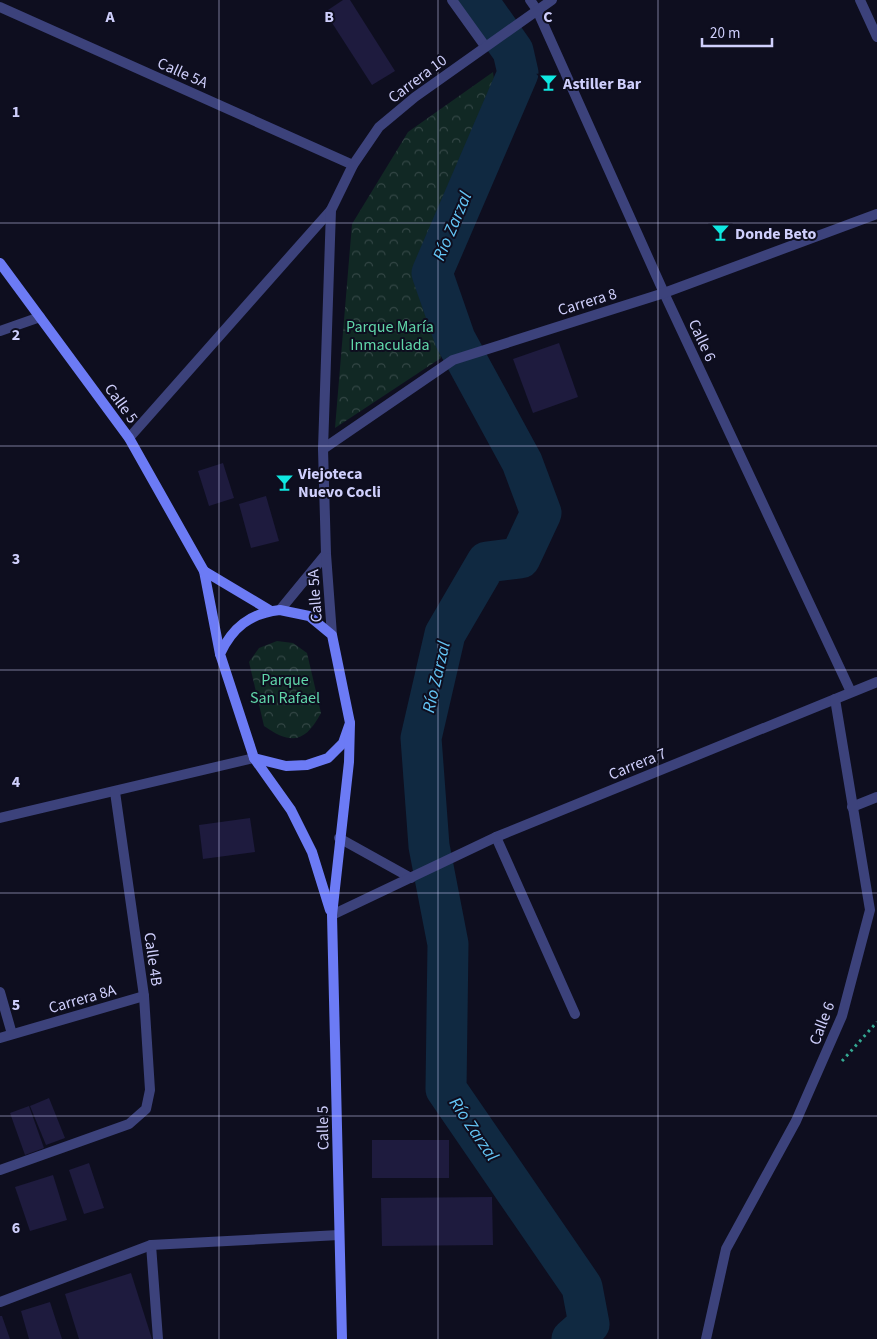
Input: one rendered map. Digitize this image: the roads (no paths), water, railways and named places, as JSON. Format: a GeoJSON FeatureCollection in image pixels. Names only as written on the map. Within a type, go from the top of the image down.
{"type":"FeatureCollection","features":[{"type":"Feature","properties":{"kind":"main road","name":"Calle 5"},"geometry":{"type":"LineString","coordinates":[[0,263],[129,438],[204,571],[220,654]]}},
{"type":"Feature","properties":{"kind":"main road","name":"Calle 5"},"geometry":{"type":"LineString","coordinates":[[204,571],[275,610]]}},
{"type":"Feature","properties":{"kind":"main road"},"geometry":{"type":"LineString","coordinates":[[275,610],[309,616],[332,635],[350,723],[343,743],[328,758],[307,765],[286,766],[254,758],[220,654],[228,638],[239,625],[254,616],[275,610]]}},
{"type":"Feature","properties":{"kind":"main road","name":"Calle 5"},"geometry":{"type":"LineString","coordinates":[[342,1339],[332,916],[349,762],[350,723]]}},
{"type":"Feature","properties":{"kind":"main road","name":"Calle 5"},"geometry":{"type":"LineString","coordinates":[[254,758],[291,810],[312,852],[332,916]]}},
{"type":"Feature","properties":{"kind":"street"},"geometry":{"type":"LineString","coordinates":[[452,0],[485,46]]}},
{"type":"Feature","properties":{"kind":"street","name":"Calle 6"},"geometry":{"type":"LineString","coordinates":[[530,0],[537,10],[664,294],[851,692]]}},
{"type":"Feature","properties":{"kind":"street","name":"Carrera 10"},"geometry":{"type":"LineString","coordinates":[[331,210],[353,165],[379,127],[415,97],[494,39],[552,0]]}},
{"type":"Feature","properties":{"kind":"street"},"geometry":{"type":"LineString","coordinates":[[860,0],[877,37]]}},
{"type":"Feature","properties":{"kind":"street","name":"Calle 5A"},"geometry":{"type":"LineString","coordinates":[[0,7],[353,165]]}},
{"type":"Feature","properties":{"kind":"street"},"geometry":{"type":"LineString","coordinates":[[129,438],[331,210]]}},
{"type":"Feature","properties":{"kind":"street","name":"Calle 5A"},"geometry":{"type":"LineString","coordinates":[[331,210],[324,449],[326,554],[332,635]]}},
{"type":"Feature","properties":{"kind":"street","name":"Carrera 8"},"geometry":{"type":"LineString","coordinates":[[324,449],[453,360],[664,294],[877,214]]}},
{"type":"Feature","properties":{"kind":"street"},"geometry":{"type":"LineString","coordinates":[[0,331],[40,317]]}},
{"type":"Feature","properties":{"kind":"street","name":"Calle 5A"},"geometry":{"type":"LineString","coordinates":[[275,610],[326,554]]}},
{"type":"Feature","properties":{"kind":"street","name":"Carrera 7"},"geometry":{"type":"LineString","coordinates":[[332,916],[496,838],[877,682]]}},
{"type":"Feature","properties":{"kind":"street","name":"Calle 6"},"geometry":{"type":"LineString","coordinates":[[706,1339],[726,1249],[796,1121],[842,1016],[873,909],[852,807],[835,699]]}},
{"type":"Feature","properties":{"kind":"street"},"geometry":{"type":"LineString","coordinates":[[0,818],[254,758]]}},
{"type":"Feature","properties":{"kind":"street","name":"Calle 4B"},"geometry":{"type":"LineString","coordinates":[[0,1170],[129,1124],[146,1109],[150,1090],[144,996],[116,792]]}},
{"type":"Feature","properties":{"kind":"street"},"geometry":{"type":"LineString","coordinates":[[852,807],[877,797]]}},
{"type":"Feature","properties":{"kind":"street"},"geometry":{"type":"LineString","coordinates":[[340,838],[415,876]]}},
{"type":"Feature","properties":{"kind":"street"},"geometry":{"type":"LineString","coordinates":[[496,838],[574,1014]]}},
{"type":"Feature","properties":{"kind":"street"},"geometry":{"type":"LineString","coordinates":[[0,992],[12,1034]]}},
{"type":"Feature","properties":{"kind":"street","name":"Carrera 8A"},"geometry":{"type":"LineString","coordinates":[[0,1038],[144,996]]}},
{"type":"Feature","properties":{"kind":"street"},"geometry":{"type":"LineString","coordinates":[[0,1302],[151,1245],[339,1235]]}},
{"type":"Feature","properties":{"kind":"street"},"geometry":{"type":"LineString","coordinates":[[151,1245],[158,1339]]}},
{"type":"Feature","properties":{"kind":"waterway","name":"Río Zarzal"},"geometry":{"type":"LineString","coordinates":[[477,0],[513,51],[518,73],[432,273],[455,339],[522,462],[541,513],[520,558],[487,562],[445,634],[421,738],[429,846],[448,944],[446,1089],[582,1287],[589,1324],[572,1339]]}},
{"type":"Feature","properties":{"kind":"place","name":"Astiller Bar"},"geometry":{"type":"Point","coordinates":[549,83]}},
{"type":"Feature","properties":{"kind":"place","name":"Donde Beto"},"geometry":{"type":"Point","coordinates":[721,233]}},
{"type":"Feature","properties":{"kind":"place","name":"Viejoteca Nuevo Cocli"},"geometry":{"type":"Point","coordinates":[284,482]}},
{"type":"Feature","properties":{"kind":"park label","name":"Parque María Inmaculada"},"geometry":{"type":"Point","coordinates":[390,335]}},
{"type":"Feature","properties":{"kind":"park label","name":"Parque San Rafael"},"geometry":{"type":"Point","coordinates":[285,688]}}]}
